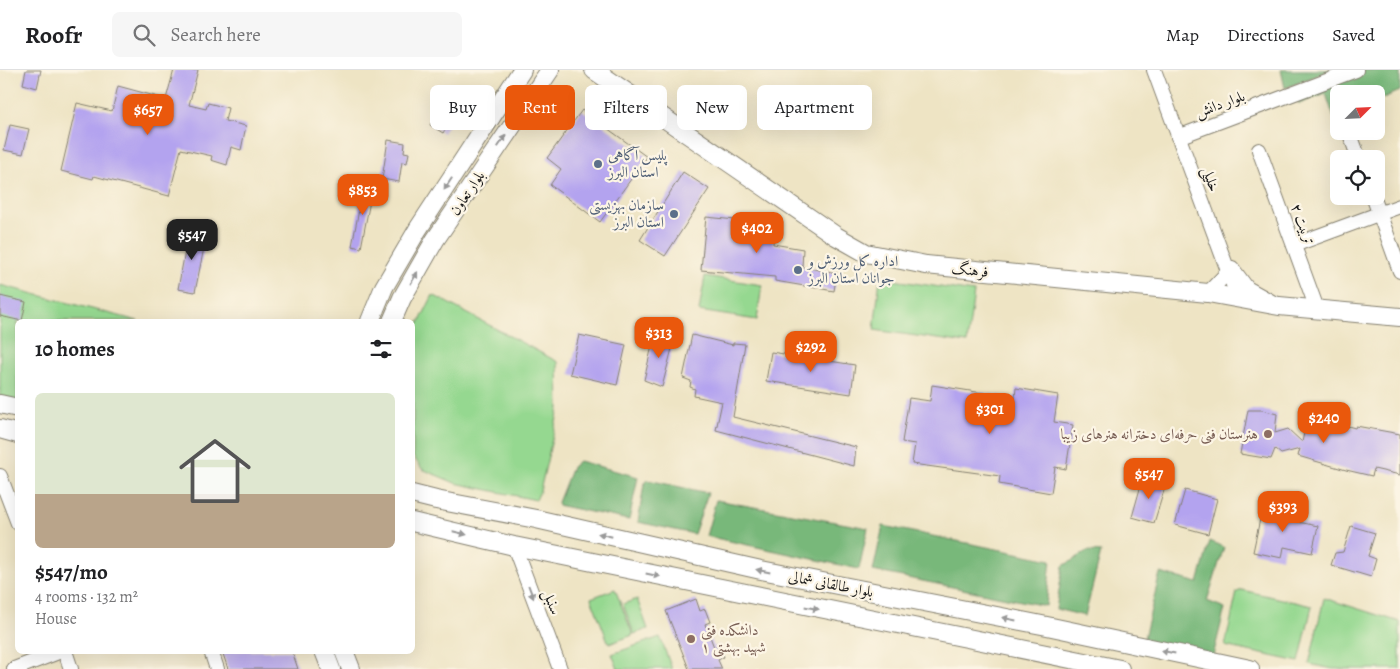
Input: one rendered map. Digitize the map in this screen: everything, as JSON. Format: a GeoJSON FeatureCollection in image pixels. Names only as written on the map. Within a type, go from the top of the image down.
{"type":"FeatureCollection","features":[{"type":"Feature","properties":{"kind":"main road","name":"بلوار تعاون"},"geometry":{"type":"LineString","coordinates":[[371,319],[384,287],[418,229],[522,70]]}},
{"type":"Feature","properties":{"kind":"main road","name":"بلوار تعاون"},"geometry":{"type":"LineString","coordinates":[[393,319],[402,298],[435,240],[550,70]]}},
{"type":"Feature","properties":{"kind":"main road","name":"فرهنگ"},"geometry":{"type":"LineString","coordinates":[[594,70],[836,236],[866,253],[926,265],[1208,293],[1279,306],[1400,317]]}},
{"type":"Feature","properties":{"kind":"main road"},"geometry":{"type":"LineString","coordinates":[[0,404],[15,407]]}},
{"type":"Feature","properties":{"kind":"main road"},"geometry":{"type":"LineString","coordinates":[[0,430],[15,433]]}},
{"type":"Feature","properties":{"kind":"main road"},"geometry":{"type":"LineString","coordinates":[[415,487],[436,500]]}},
{"type":"Feature","properties":{"kind":"main road","name":"بلوار طالقانی شمالی"},"geometry":{"type":"LineString","coordinates":[[415,495],[536,519],[835,586],[1048,626],[1250,669]]}},
{"type":"Feature","properties":{"kind":"main road","name":"بلوار طالقانی شمالی"},"geometry":{"type":"LineString","coordinates":[[418,525],[1058,663],[1120,669]]}},
{"type":"Feature","properties":{"kind":"main road"},"geometry":{"type":"LineString","coordinates":[[325,654],[331,669]]}},
{"type":"Feature","properties":{"kind":"main road"},"geometry":{"type":"LineString","coordinates":[[345,654],[351,669]]}},
{"type":"Feature","properties":{"kind":"street","name":"خلیلی"},"geometry":{"type":"LineString","coordinates":[[1154,70],[1238,298]]}},
{"type":"Feature","properties":{"kind":"street","name":"بلوار دانش"},"geometry":{"type":"LineString","coordinates":[[1178,136],[1356,70]]}},
{"type":"Feature","properties":{"kind":"street","name":"تربیت ۲"},"geometry":{"type":"LineString","coordinates":[[1259,150],[1317,309]]}},
{"type":"Feature","properties":{"kind":"street"},"geometry":{"type":"LineString","coordinates":[[1376,205],[1400,271]]}},
{"type":"Feature","properties":{"kind":"street"},"geometry":{"type":"LineString","coordinates":[[1294,245],[1400,206]]}},
{"type":"Feature","properties":{"kind":"street"},"geometry":{"type":"LineString","coordinates":[[1218,244],[1235,273],[1247,288],[1279,306]]}},
{"type":"Feature","properties":{"kind":"street"},"geometry":{"type":"LineString","coordinates":[[1208,293],[1228,272]]}},
{"type":"Feature","properties":{"kind":"street"},"geometry":{"type":"LineString","coordinates":[[0,476],[15,515]]}},
{"type":"Feature","properties":{"kind":"street","name":"سنبل"},"geometry":{"type":"LineString","coordinates":[[514,546],[560,669]]}},
{"type":"Feature","properties":{"kind":"street"},"geometry":{"type":"LineString","coordinates":[[14,669],[55,654]]}},
{"type":"Feature","properties":{"kind":"street"},"geometry":{"type":"LineString","coordinates":[[64,654],[72,669]]}},
{"type":"Feature","properties":{"kind":"street"},"geometry":{"type":"LineString","coordinates":[[211,654],[217,669]]}},
{"type":"Feature","properties":{"kind":"green space"},"geometry":{"type":"Polygon","coordinates":[[[1281,70],[1331,70],[1285,88],[1281,70]]]}},
{"type":"Feature","properties":{"kind":"green space"},"geometry":{"type":"Polygon","coordinates":[[[1364,70],[1400,70],[1400,91],[1385,97],[1385,85],[1330,85],[1330,106],[1326,94],[1299,104],[1297,95],[1364,70]]]}},
{"type":"Feature","properties":{"kind":"green space"},"geometry":{"type":"Polygon","coordinates":[[[705,276],[762,285],[757,320],[699,311],[705,276]]]}},
{"type":"Feature","properties":{"kind":"green space"},"geometry":{"type":"Polygon","coordinates":[[[880,278],[974,292],[967,343],[874,330],[880,278]]]}},
{"type":"Feature","properties":{"kind":"green space"},"geometry":{"type":"Polygon","coordinates":[[[0,285],[130,319],[15,319],[15,403],[0,399],[0,285]]]}},
{"type":"Feature","properties":{"kind":"green space"},"geometry":{"type":"Polygon","coordinates":[[[433,295],[558,362],[559,409],[540,491],[536,500],[455,483],[422,469],[415,459],[415,331],[433,295]]]}},
{"type":"Feature","properties":{"kind":"green space"},"geometry":{"type":"Polygon","coordinates":[[[579,461],[638,477],[629,520],[557,505],[572,467],[579,461]]]}},
{"type":"Feature","properties":{"kind":"green space"},"geometry":{"type":"Polygon","coordinates":[[[648,480],[708,493],[694,534],[638,522],[644,484],[648,480]]]}},
{"type":"Feature","properties":{"kind":"green space"},"geometry":{"type":"Polygon","coordinates":[[[716,500],[868,528],[859,569],[706,536],[716,500]]]}},
{"type":"Feature","properties":{"kind":"green space"},"geometry":{"type":"Polygon","coordinates":[[[883,526],[1051,560],[1046,606],[873,571],[883,526]]]}},
{"type":"Feature","properties":{"kind":"green space"},"geometry":{"type":"Polygon","coordinates":[[[1210,541],[1224,547],[1207,601],[1225,608],[1213,656],[1143,642],[1160,573],[1198,583],[1210,541]]]}},
{"type":"Feature","properties":{"kind":"green space"},"geometry":{"type":"Polygon","coordinates":[[[1088,551],[1101,552],[1085,616],[1056,609],[1063,566],[1088,551]]]}},
{"type":"Feature","properties":{"kind":"green space"},"geometry":{"type":"Polygon","coordinates":[[[615,589],[633,635],[609,644],[591,598],[615,589]]]}},
{"type":"Feature","properties":{"kind":"green space"},"geometry":{"type":"Polygon","coordinates":[[[1242,590],[1312,606],[1299,662],[1225,646],[1237,592],[1242,590]]]}},
{"type":"Feature","properties":{"kind":"green space"},"geometry":{"type":"Polygon","coordinates":[[[1324,598],[1400,622],[1400,669],[1333,669],[1309,664],[1324,598]]]}},
{"type":"Feature","properties":{"kind":"green space"},"geometry":{"type":"Polygon","coordinates":[[[637,599],[648,629],[634,634],[623,604],[637,599]]]}},
{"type":"Feature","properties":{"kind":"green space"},"geometry":{"type":"Polygon","coordinates":[[[660,637],[672,669],[618,669],[612,654],[660,637]]]}},
{"type":"Feature","properties":{"kind":"building"},"geometry":{"type":"Polygon","coordinates":[[[26,70],[41,70],[37,88],[23,84],[26,70]]]}},
{"type":"Feature","properties":{"kind":"building"},"geometry":{"type":"Polygon","coordinates":[[[174,70],[198,70],[189,105],[206,109],[208,103],[228,108],[225,121],[246,126],[241,150],[231,147],[227,165],[211,160],[212,156],[181,149],[169,196],[94,176],[93,179],[61,171],[77,103],[112,111],[118,86],[166,99],[174,70]]]}},
{"type":"Feature","properties":{"kind":"building","name":"پلیس آگاهی استان البرز"},"geometry":{"type":"Polygon","coordinates":[[[582,110],[585,112],[585,130],[610,130],[647,157],[600,222],[550,185],[561,169],[547,158],[567,130],[575,130],[575,120],[582,110]]]}},
{"type":"Feature","properties":{"kind":"building"},"geometry":{"type":"Polygon","coordinates":[[[10,125],[29,129],[23,154],[4,150],[10,125]]]}},
{"type":"Feature","properties":{"kind":"building"},"geometry":{"type":"Polygon","coordinates":[[[388,140],[405,143],[404,152],[409,153],[407,163],[402,162],[399,182],[382,179],[388,140]]]}},
{"type":"Feature","properties":{"kind":"building","name":"سازمان بهزیستی استان البرز"},"geometry":{"type":"Polygon","coordinates":[[[683,172],[709,189],[665,256],[640,240],[683,172]]]}},
{"type":"Feature","properties":{"kind":"building"},"geometry":{"type":"Polygon","coordinates":[[[364,183],[373,185],[361,248],[352,246],[364,183]]]}},
{"type":"Feature","properties":{"kind":"building"},"geometry":{"type":"Polygon","coordinates":[[[706,217],[775,224],[773,244],[803,249],[802,267],[837,273],[834,291],[775,281],[775,277],[701,270],[706,217]]]}},
{"type":"Feature","properties":{"kind":"building"},"geometry":{"type":"Polygon","coordinates":[[[189,230],[207,233],[195,292],[178,289],[189,230]]]}},
{"type":"Feature","properties":{"kind":"building"},"geometry":{"type":"Polygon","coordinates":[[[0,296],[26,302],[22,319],[0,316],[0,296]]]}},
{"type":"Feature","properties":{"kind":"building"},"geometry":{"type":"Polygon","coordinates":[[[655,333],[675,337],[662,387],[644,380],[655,333]]]}},
{"type":"Feature","properties":{"kind":"building"},"geometry":{"type":"Polygon","coordinates":[[[579,335],[626,345],[617,385],[570,374],[579,335]]]}},
{"type":"Feature","properties":{"kind":"building"},"geometry":{"type":"Polygon","coordinates":[[[692,335],[733,345],[733,343],[745,344],[733,417],[856,447],[854,466],[716,430],[722,402],[694,396],[695,389],[690,387],[691,381],[683,378],[692,335]]]}},
{"type":"Feature","properties":{"kind":"building"},"geometry":{"type":"Polygon","coordinates":[[[771,352],[855,365],[851,394],[766,381],[771,352]]]}},
{"type":"Feature","properties":{"kind":"building"},"geometry":{"type":"Polygon","coordinates":[[[932,385],[1015,398],[1016,388],[1058,395],[1054,422],[1073,425],[1066,469],[1055,467],[1051,493],[999,484],[1000,476],[912,464],[915,444],[902,442],[909,398],[930,401],[932,385]]]}},
{"type":"Feature","properties":{"kind":"building"},"geometry":{"type":"Polygon","coordinates":[[[1248,410],[1262,410],[1277,414],[1275,433],[1288,429],[1302,442],[1308,415],[1355,428],[1356,426],[1400,434],[1400,475],[1374,469],[1372,476],[1346,470],[1298,456],[1300,449],[1281,454],[1275,449],[1271,459],[1240,454],[1248,410]]]}},
{"type":"Feature","properties":{"kind":"building"},"geometry":{"type":"Polygon","coordinates":[[[1143,478],[1166,484],[1154,523],[1132,517],[1143,478]]]}},
{"type":"Feature","properties":{"kind":"building"},"geometry":{"type":"Polygon","coordinates":[[[1185,490],[1217,499],[1208,534],[1175,525],[1185,490]]]}},
{"type":"Feature","properties":{"kind":"building"},"geometry":{"type":"Polygon","coordinates":[[[1263,505],[1294,512],[1293,521],[1318,526],[1312,553],[1284,547],[1282,558],[1253,552],[1263,505]]]}},
{"type":"Feature","properties":{"kind":"building"},"geometry":{"type":"Polygon","coordinates":[[[1351,526],[1375,533],[1368,556],[1376,559],[1371,577],[1331,565],[1335,553],[1343,552],[1351,526]]]}},
{"type":"Feature","properties":{"kind":"building"},"geometry":{"type":"Polygon","coordinates":[[[696,599],[700,611],[705,609],[710,622],[705,624],[714,647],[719,645],[724,657],[718,660],[722,669],[689,669],[666,611],[696,599]]]}},
{"type":"Feature","properties":{"kind":"building"},"geometry":{"type":"Polygon","coordinates":[[[223,654],[293,654],[298,669],[228,669],[223,654]]]}},
{"type":"Feature","properties":{"kind":"place","name":"پلیس آگاهی استان البرز"},"geometry":{"type":"Point","coordinates":[598,164]}},
{"type":"Feature","properties":{"kind":"place","name":"سازمان بهزیستی استان البرز"},"geometry":{"type":"Point","coordinates":[674,214]}},
{"type":"Feature","properties":{"kind":"place","name":"اداره کل ورزش و جوانان استان البرز"},"geometry":{"type":"Point","coordinates":[798,270]}},
{"type":"Feature","properties":{"kind":"place","name":"هنرستان فنی حرفه‌ای دخترانه هنرهای زیبا"},"geometry":{"type":"Point","coordinates":[1268,434]}},
{"type":"Feature","properties":{"kind":"place","name":"دانشکده فنی شهید بهشتی ۱"},"geometry":{"type":"Point","coordinates":[691,639]}}]}
